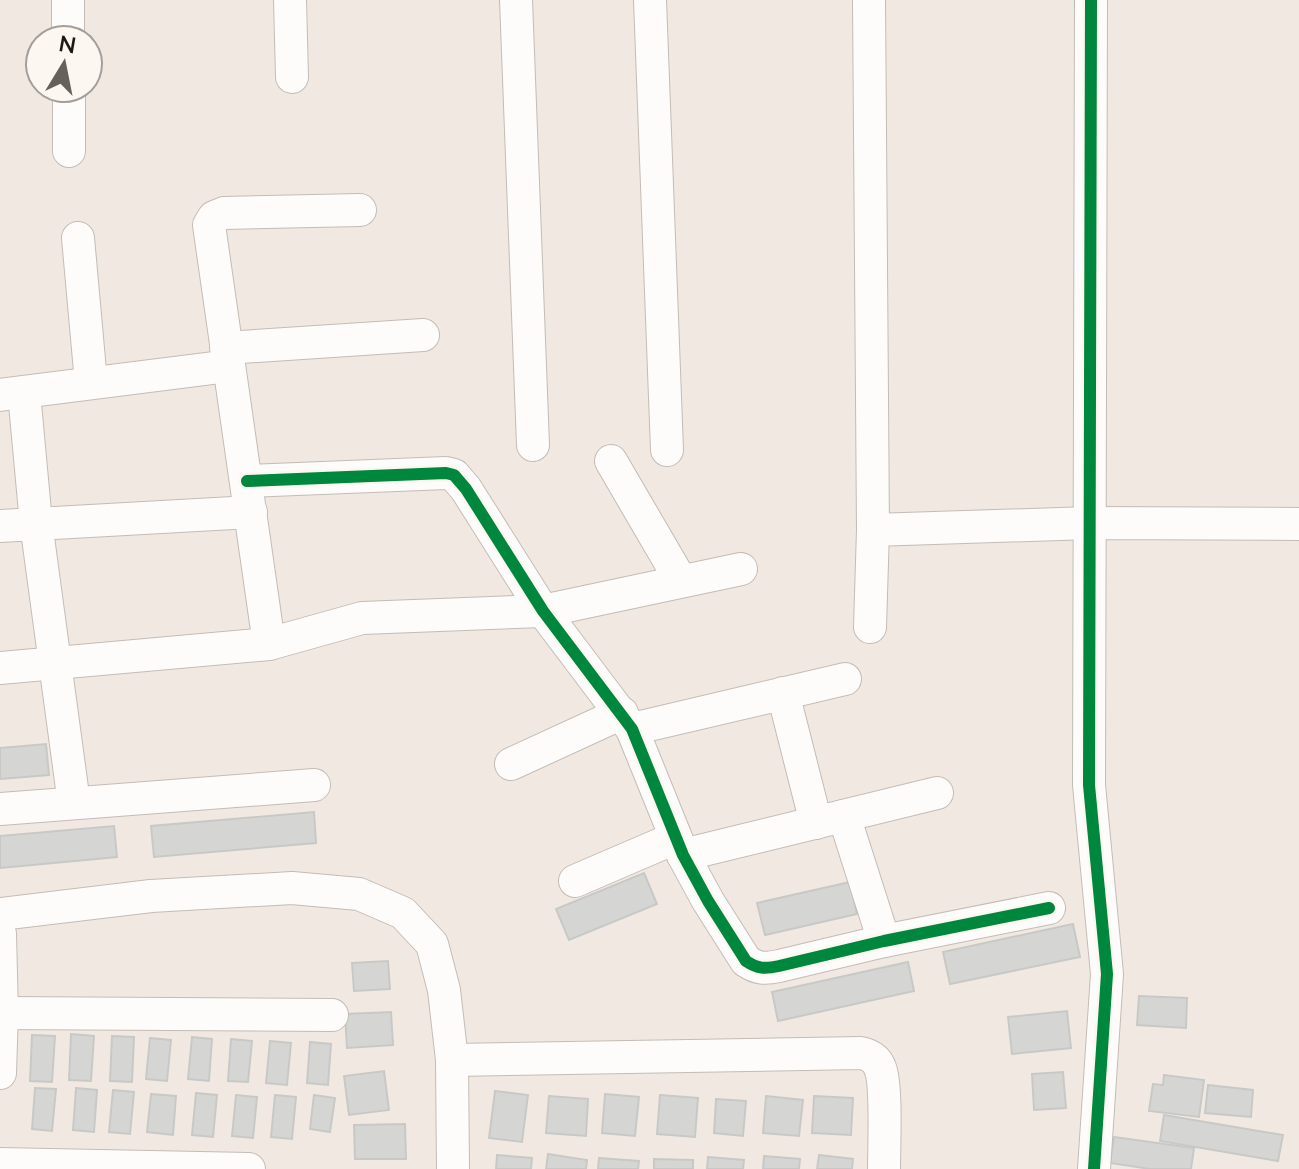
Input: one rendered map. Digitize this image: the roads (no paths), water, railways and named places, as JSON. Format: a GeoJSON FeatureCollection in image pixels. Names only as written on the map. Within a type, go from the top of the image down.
{"type":"FeatureCollection","features":[{"type":"Feature","properties":{"kind":"street"},"geometry":{"type":"LineString","coordinates":[[68,0],[68,24]]}},
{"type":"Feature","properties":{"kind":"street"},"geometry":{"type":"LineString","coordinates":[[290,0],[292,77]]}},
{"type":"Feature","properties":{"kind":"street"},"geometry":{"type":"LineString","coordinates":[[516,0],[533,445]]}},
{"type":"Feature","properties":{"kind":"street"},"geometry":{"type":"LineString","coordinates":[[650,0],[667,450]]}},
{"type":"Feature","properties":{"kind":"street"},"geometry":{"type":"LineString","coordinates":[[869,0],[873,530],[870,627]]}},
{"type":"Feature","properties":{"kind":"street"},"geometry":{"type":"LineString","coordinates":[[1091,0],[1089,785],[1107,974],[1094,1169]]}},
{"type":"Feature","properties":{"kind":"street"},"geometry":{"type":"LineString","coordinates":[[69,104],[69,151]]}},
{"type":"Feature","properties":{"kind":"street"},"geometry":{"type":"LineString","coordinates":[[269,644],[209,225],[214,217],[224,213],[360,210]]}},
{"type":"Feature","properties":{"kind":"street"},"geometry":{"type":"LineString","coordinates":[[78,238],[91,382]]}},
{"type":"Feature","properties":{"kind":"street"},"geometry":{"type":"LineString","coordinates":[[74,803],[36,523],[12,394],[227,357],[423,335]]}},
{"type":"Feature","properties":{"kind":"street"},"geometry":{"type":"LineString","coordinates":[[611,461],[681,581]]}},
{"type":"Feature","properties":{"kind":"street"},"geometry":{"type":"LineString","coordinates":[[0,526],[446,473],[454,475],[543,611],[627,721],[679,847],[746,961],[764,969],[1049,908]]}},
{"type":"Feature","properties":{"kind":"street"},"geometry":{"type":"LineString","coordinates":[[873,530],[1090,523],[1299,524]]}},
{"type":"Feature","properties":{"kind":"street"},"geometry":{"type":"LineString","coordinates":[[0,668],[269,644],[362,618],[543,611],[741,569]]}},
{"type":"Feature","properties":{"kind":"street"},"geometry":{"type":"LineString","coordinates":[[511,764],[627,721],[845,679]]}},
{"type":"Feature","properties":{"kind":"street"},"geometry":{"type":"LineString","coordinates":[[783,693],[830,819],[884,941]]}},
{"type":"Feature","properties":{"kind":"street"},"geometry":{"type":"LineString","coordinates":[[0,809],[314,785]]}},
{"type":"Feature","properties":{"kind":"street"},"geometry":{"type":"LineString","coordinates":[[575,881],[679,847],[830,819],[937,793]]}},
{"type":"Feature","properties":{"kind":"street"},"geometry":{"type":"LineString","coordinates":[[0,914],[151,896],[277,888],[359,894],[403,913],[432,944],[444,990],[452,1060],[453,1169]]}},
{"type":"Feature","properties":{"kind":"street"},"geometry":{"type":"LineString","coordinates":[[0,934],[0,1073]]}},
{"type":"Feature","properties":{"kind":"street"},"geometry":{"type":"LineString","coordinates":[[2,1013],[332,1015]]}},
{"type":"Feature","properties":{"kind":"street"},"geometry":{"type":"LineString","coordinates":[[452,1060],[870,1055],[876,1061],[882,1078],[884,1169]]}},
{"type":"Feature","properties":{"kind":"street"},"geometry":{"type":"LineString","coordinates":[[0,1164],[249,1169]]}}]}
